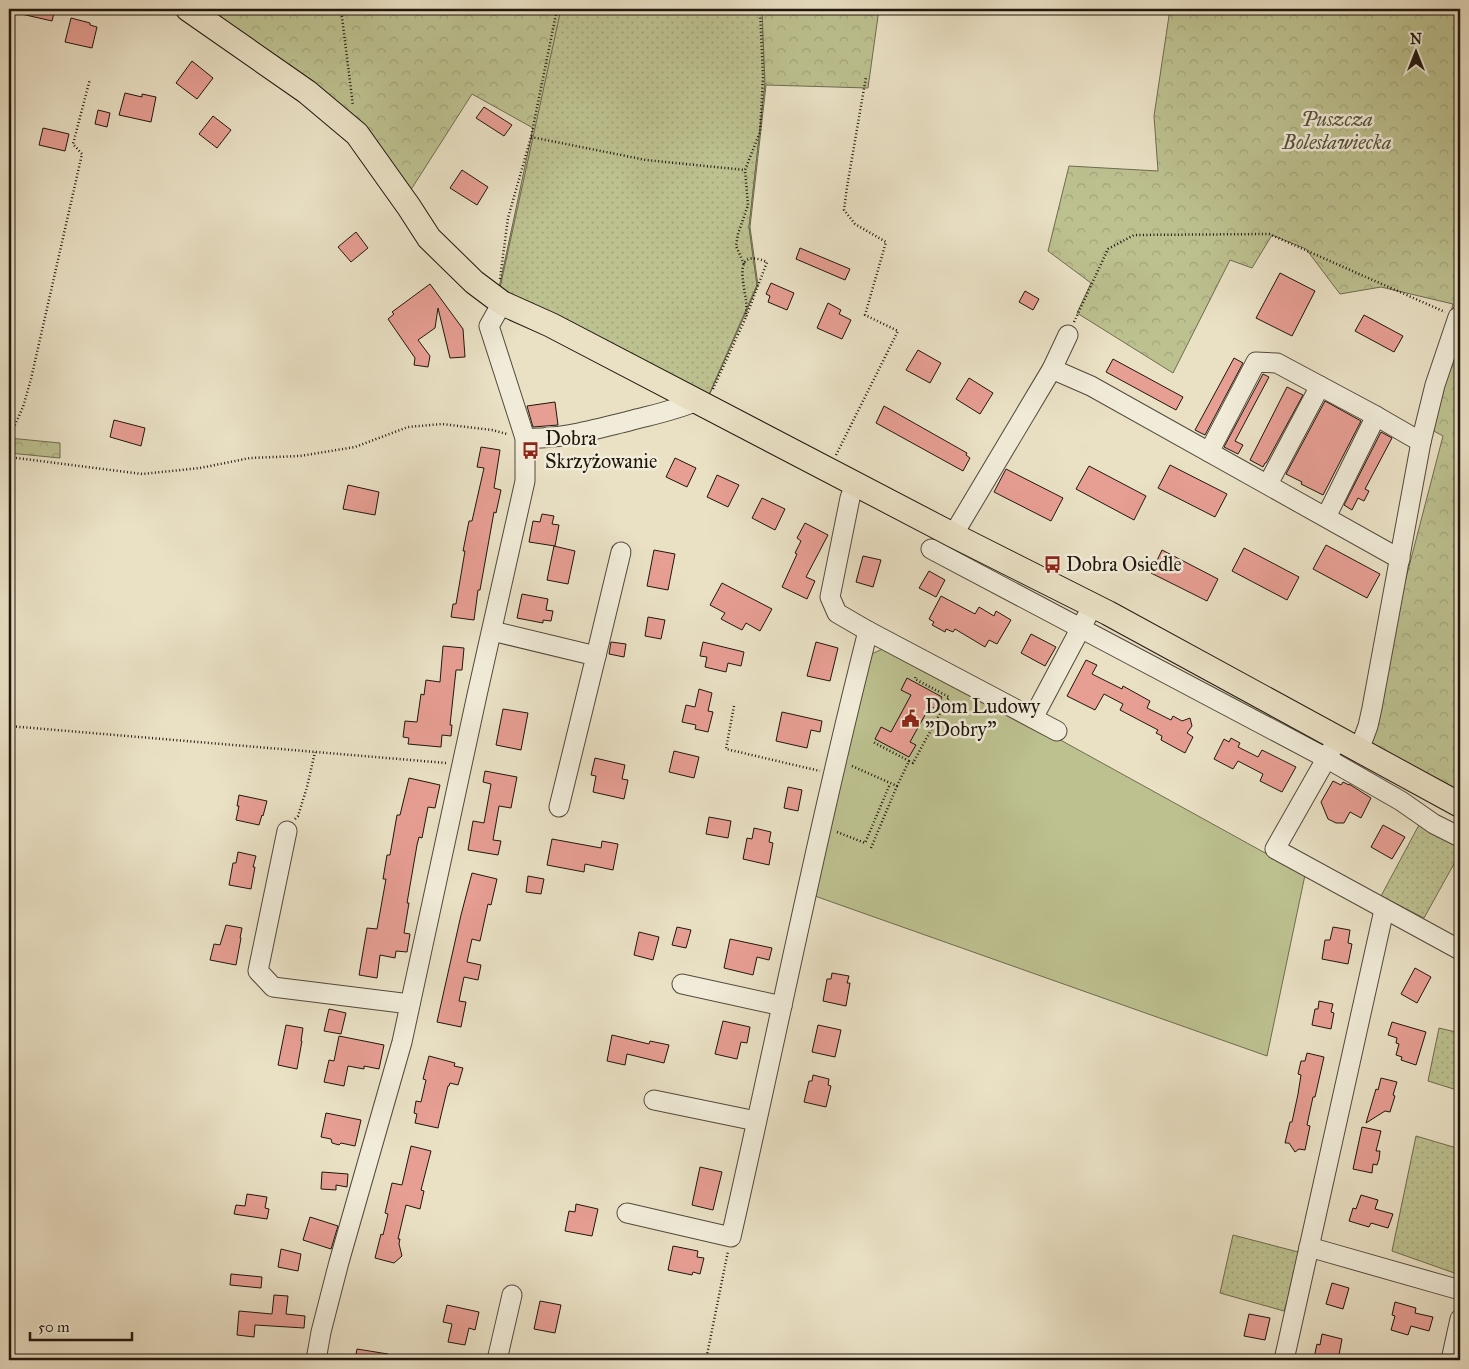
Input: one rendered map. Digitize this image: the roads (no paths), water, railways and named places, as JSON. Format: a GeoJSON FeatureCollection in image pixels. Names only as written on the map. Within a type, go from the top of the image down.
{"type":"FeatureCollection","features":[{"type":"Feature","properties":{"kind":"main road"},"geometry":{"type":"LineString","coordinates":[[188,9],[307,92],[357,134],[429,238],[474,282],[502,303],[551,325],[700,404],[1093,606],[1460,805]]}},
{"type":"Feature","properties":{"kind":"street"},"geometry":{"type":"LineString","coordinates":[[316,1360],[321,1332],[339,1262],[402,1042],[525,482],[525,438],[489,326],[502,303]]}},
{"type":"Feature","properties":{"kind":"street"},"geometry":{"type":"LineString","coordinates":[[1359,750],[1368,726],[1372,708],[1421,442],[1435,385],[1458,317]]}},
{"type":"Feature","properties":{"kind":"street"},"geometry":{"type":"LineString","coordinates":[[953,535],[1052,369],[1068,335]]}},
{"type":"Feature","properties":{"kind":"street"},"geometry":{"type":"LineString","coordinates":[[1209,452],[1256,362],[1277,363],[1421,442]]}},
{"type":"Feature","properties":{"kind":"street"},"geometry":{"type":"LineString","coordinates":[[1052,369],[1091,386],[1400,558]]}},
{"type":"Feature","properties":{"kind":"street"},"geometry":{"type":"LineString","coordinates":[[1268,484],[1320,386]]}},
{"type":"Feature","properties":{"kind":"street"},"geometry":{"type":"LineString","coordinates":[[525,438],[540,439],[597,429],[700,404]]}},
{"type":"Feature","properties":{"kind":"street"},"geometry":{"type":"LineString","coordinates":[[1326,517],[1376,416]]}},
{"type":"Feature","properties":{"kind":"street"},"geometry":{"type":"LineString","coordinates":[[856,484],[850,498],[830,597],[837,613],[1058,731]]}},
{"type":"Feature","properties":{"kind":"street"},"geometry":{"type":"LineString","coordinates":[[931,549],[1326,758],[1401,801],[1434,824],[1460,837]]}},
{"type":"Feature","properties":{"kind":"street"},"geometry":{"type":"LineString","coordinates":[[559,807],[621,552]]}},
{"type":"Feature","properties":{"kind":"street"},"geometry":{"type":"LineString","coordinates":[[1033,718],[1093,606]]}},
{"type":"Feature","properties":{"kind":"street"},"geometry":{"type":"LineString","coordinates":[[492,631],[596,656]]}},
{"type":"Feature","properties":{"kind":"street"},"geometry":{"type":"LineString","coordinates":[[627,1213],[731,1237],[835,767],[868,631]]}},
{"type":"Feature","properties":{"kind":"street"},"geometry":{"type":"LineString","coordinates":[[1338,738],[1275,849],[1460,950]]}},
{"type":"Feature","properties":{"kind":"street"},"geometry":{"type":"LineString","coordinates":[[287,831],[258,971],[273,987],[410,1004]]}},
{"type":"Feature","properties":{"kind":"street"},"geometry":{"type":"LineString","coordinates":[[1284,1360],[1384,910]]}},
{"type":"Feature","properties":{"kind":"street"},"geometry":{"type":"LineString","coordinates":[[682,984],[782,1006]]}},
{"type":"Feature","properties":{"kind":"street"},"geometry":{"type":"LineString","coordinates":[[654,1100],[756,1121]]}},
{"type":"Feature","properties":{"kind":"street"},"geometry":{"type":"LineString","coordinates":[[1309,1247],[1460,1290]]}},
{"type":"Feature","properties":{"kind":"street"},"geometry":{"type":"LineString","coordinates":[[497,1360],[512,1295]]}},
{"type":"Feature","properties":{"kind":"street"},"geometry":{"type":"LineString","coordinates":[[1451,1360],[1460,1319]]}},
{"type":"Feature","properties":{"kind":"place","name":"Dobra Skrzyżowanie"},"geometry":{"type":"Point","coordinates":[531,450]}},
{"type":"Feature","properties":{"kind":"place","name":"Dobra Osiedle"},"geometry":{"type":"Point","coordinates":[1052,564]}},
{"type":"Feature","properties":{"kind":"place","name":"Dom Ludowy \"Dobry\""},"geometry":{"type":"Point","coordinates":[911,718]}},
{"type":"Feature","properties":{"kind":"park label","name":"Puszcza Bolesławiecka"},"geometry":{"type":"Point","coordinates":[1337,130]}}]}
